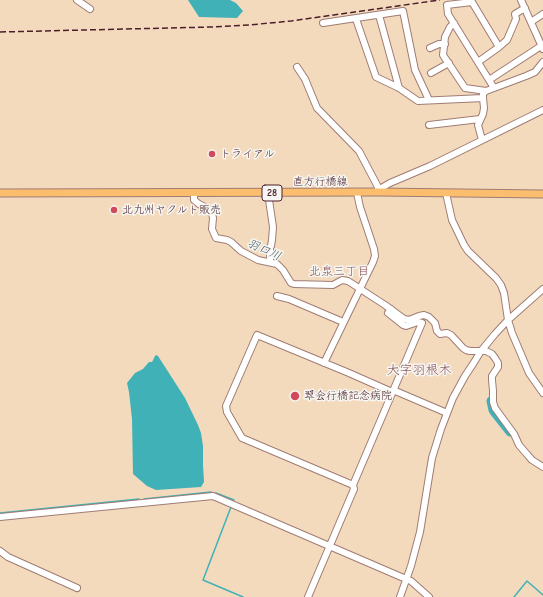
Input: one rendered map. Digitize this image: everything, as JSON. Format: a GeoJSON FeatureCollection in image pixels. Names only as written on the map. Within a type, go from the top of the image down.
{"type":"FeatureCollection","features":[{"type":"Feature","properties":{"kind":"main road","name":"直方行橋線"},"geometry":{"type":"LineString","coordinates":[[0,193],[378,192],[543,194]]}},
{"type":"Feature","properties":{"kind":"street"},"geometry":{"type":"LineString","coordinates":[[77,0],[90,9]]}},
{"type":"Feature","properties":{"kind":"street"},"geometry":{"type":"LineString","coordinates":[[490,80],[542,44],[521,0]]}},
{"type":"Feature","properties":{"kind":"street"},"geometry":{"type":"LineString","coordinates":[[494,88],[448,14],[447,5],[472,2],[499,47]]}},
{"type":"Feature","properties":{"kind":"street"},"geometry":{"type":"LineString","coordinates":[[478,62],[507,40],[516,19],[515,14],[525,8]]}},
{"type":"Feature","properties":{"kind":"street"},"geometry":{"type":"LineString","coordinates":[[323,23],[403,11],[415,70],[429,100]]}},
{"type":"Feature","properties":{"kind":"street"},"geometry":{"type":"LineString","coordinates":[[531,22],[543,14]]}},
{"type":"Feature","properties":{"kind":"street"},"geometry":{"type":"LineString","coordinates":[[379,15],[399,88]]}},
{"type":"Feature","properties":{"kind":"street"},"geometry":{"type":"LineString","coordinates":[[356,19],[376,77],[399,88],[418,101],[483,98]]}},
{"type":"Feature","properties":{"kind":"street"},"geometry":{"type":"LineString","coordinates":[[454,23],[450,27],[445,38],[443,55],[465,88],[486,91],[535,72],[543,62]]}},
{"type":"Feature","properties":{"kind":"street"},"geometry":{"type":"LineString","coordinates":[[430,48],[438,44],[445,44]]}},
{"type":"Feature","properties":{"kind":"street"},"geometry":{"type":"LineString","coordinates":[[431,73],[449,63]]}},
{"type":"Feature","properties":{"kind":"street"},"geometry":{"type":"LineString","coordinates":[[297,67],[305,79],[317,108],[358,151],[378,187],[378,192]]}},
{"type":"Feature","properties":{"kind":"street"},"geometry":{"type":"LineString","coordinates":[[482,140],[478,125],[483,114],[483,94],[486,91]]}},
{"type":"Feature","properties":{"kind":"street"},"geometry":{"type":"LineString","coordinates":[[378,192],[390,183],[430,166],[543,110]]}},
{"type":"Feature","properties":{"kind":"street"},"geometry":{"type":"LineString","coordinates":[[429,125],[480,119]]}},
{"type":"Feature","properties":{"kind":"street"},"geometry":{"type":"LineString","coordinates":[[194,193],[194,200],[212,213],[212,229],[216,238],[232,242],[241,251],[258,260],[277,264],[283,270],[291,283],[333,285],[342,280],[348,281],[404,319],[406,320],[424,315],[429,317],[435,323],[437,331],[440,334],[447,333],[451,335],[466,350],[486,351],[492,354],[498,363],[498,367],[492,376],[494,392],[493,402],[495,408],[514,434],[519,445],[532,460],[543,467]]}},
{"type":"Feature","properties":{"kind":"street"},"geometry":{"type":"LineString","coordinates":[[268,193],[273,227],[270,247],[270,261]]}},
{"type":"Feature","properties":{"kind":"street"},"geometry":{"type":"LineString","coordinates":[[324,363],[375,256],[357,193]]}},
{"type":"Feature","properties":{"kind":"street"},"geometry":{"type":"LineString","coordinates":[[446,193],[452,220],[464,245],[501,285],[504,293],[508,320],[517,347],[529,373],[543,392]]}},
{"type":"Feature","properties":{"kind":"street"},"geometry":{"type":"LineString","coordinates":[[400,597],[411,566],[421,527],[432,458],[441,428],[453,398],[465,376],[482,351],[508,320],[543,289]]}},
{"type":"Feature","properties":{"kind":"street"},"geometry":{"type":"LineString","coordinates":[[277,296],[289,299],[344,322]]}},
{"type":"Feature","properties":{"kind":"street"},"geometry":{"type":"LineString","coordinates":[[308,597],[354,490],[353,485],[422,322],[406,326],[403,325],[388,313],[391,309]]}},
{"type":"Feature","properties":{"kind":"street"},"geometry":{"type":"LineString","coordinates":[[353,485],[242,438],[240,435],[226,409],[226,406],[257,335],[447,413]]}},
{"type":"Feature","properties":{"kind":"street"},"geometry":{"type":"LineString","coordinates":[[0,517],[213,496],[411,581],[429,597]]}},
{"type":"Feature","properties":{"kind":"street"},"geometry":{"type":"LineString","coordinates":[[0,551],[8,557],[77,588]]}},
{"type":"Feature","properties":{"kind":"water"},"geometry":{"type":"Polygon","coordinates":[[[188,0],[230,0],[236,3],[243,11],[237,18],[199,17],[188,0]]]}},
{"type":"Feature","properties":{"kind":"water"},"geometry":{"type":"Polygon","coordinates":[[[156,355],[185,398],[201,433],[203,446],[204,482],[201,487],[156,490],[147,486],[133,474],[132,419],[127,383],[135,373],[143,369],[149,362],[152,362],[156,355]]]}},
{"type":"Feature","properties":{"kind":"waterway","name":"羽口川"},"geometry":{"type":"LineString","coordinates":[[491,401],[493,410],[510,432]]}},
{"type":"Feature","properties":{"kind":"waterway"},"geometry":{"type":"LineString","coordinates":[[144,499],[211,492]]}},
{"type":"Feature","properties":{"kind":"waterway"},"geometry":{"type":"LineString","coordinates":[[216,493],[234,500]]}},
{"type":"Feature","properties":{"kind":"waterway"},"geometry":{"type":"LineString","coordinates":[[0,513],[139,499]]}},
{"type":"Feature","properties":{"kind":"waterway"},"geometry":{"type":"LineString","coordinates":[[231,507],[203,580],[243,597]]}},
{"type":"Feature","properties":{"kind":"waterway"},"geometry":{"type":"LineString","coordinates":[[514,597],[527,581],[543,595]]}},
{"type":"Feature","properties":{"kind":"railway"},"geometry":{"type":"LineString","coordinates":[[0,32],[249,25],[291,21],[440,0]]}},
{"type":"Feature","properties":{"kind":"place","name":"トライアル"},"geometry":{"type":"Point","coordinates":[212,154]}},
{"type":"Feature","properties":{"kind":"place","name":"北九州ヤクルト販売"},"geometry":{"type":"Point","coordinates":[114,210]}},
{"type":"Feature","properties":{"kind":"place","name":"翠会行橋記念病院"},"geometry":{"type":"Point","coordinates":[295,396]}},
{"type":"Feature","properties":{"kind":"district","name":"北泉三丁目"},"geometry":{"type":"Point","coordinates":[339,272]}},
{"type":"Feature","properties":{"kind":"district","name":"大字羽根木"},"geometry":{"type":"Point","coordinates":[419,370]}}]}
